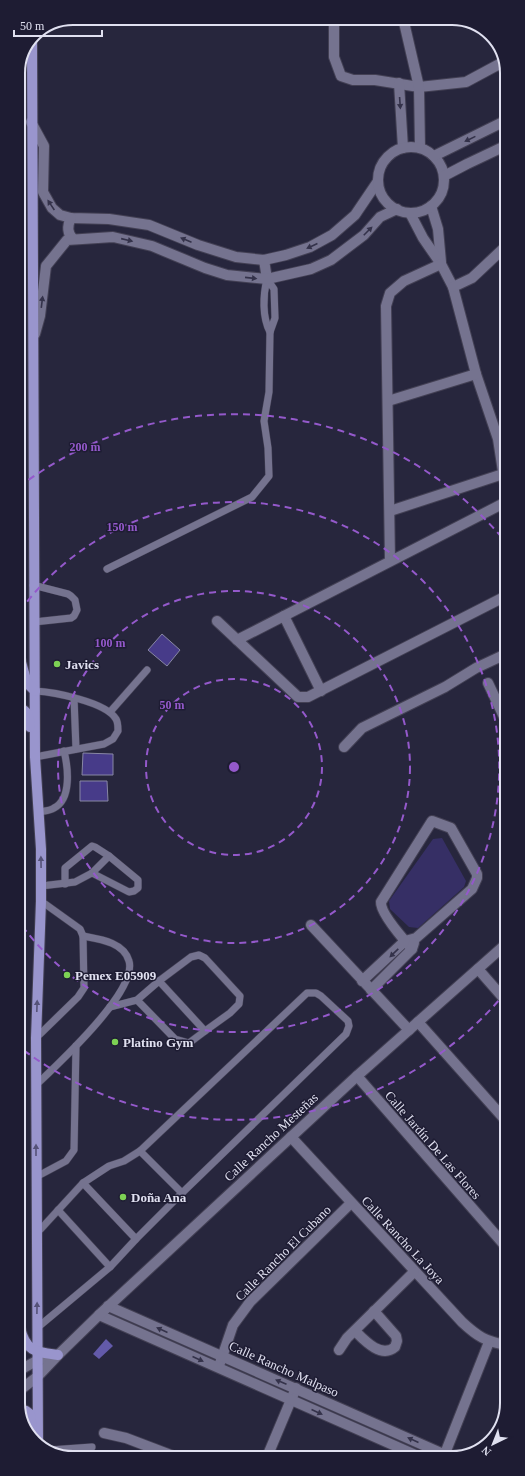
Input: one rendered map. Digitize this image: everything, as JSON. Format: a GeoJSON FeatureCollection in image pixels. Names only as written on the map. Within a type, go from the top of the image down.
{"type":"FeatureCollection","features":[{"type":"Feature","properties":{"kind":"main road"},"geometry":{"type":"LineString","coordinates":[[32,48],[33,586],[35,757],[41,886],[36,1038],[36,1177],[38,1232],[36,1328],[38,1356],[38,1436]]}},
{"type":"Feature","properties":{"kind":"main road"},"geometry":{"type":"LineString","coordinates":[[25,676],[27,683],[35,691]]}},
{"type":"Feature","properties":{"kind":"main road"},"geometry":{"type":"LineString","coordinates":[[25,711],[29,715],[35,757]]}},
{"type":"Feature","properties":{"kind":"main road"},"geometry":{"type":"LineString","coordinates":[[25,1343],[38,1356]]}},
{"type":"Feature","properties":{"kind":"main road"},"geometry":{"type":"LineString","coordinates":[[25,1411],[30,1414],[32,1428]]}},
{"type":"Feature","properties":{"kind":"street"},"geometry":{"type":"LineString","coordinates":[[334,25],[334,57],[341,76],[353,80],[375,80],[419,87],[466,82],[499,63]]}},
{"type":"Feature","properties":{"kind":"street"},"geometry":{"type":"LineString","coordinates":[[405,25],[419,87],[420,148]]}},
{"type":"Feature","properties":{"kind":"street"},"geometry":{"type":"LineString","coordinates":[[399,83],[403,148]]}},
{"type":"Feature","properties":{"kind":"street"},"geometry":{"type":"LineString","coordinates":[[32,122],[44,146],[43,192],[52,208],[60,215],[71,218],[109,219],[149,225],[198,245],[236,257],[264,260],[310,248],[332,235],[355,215],[378,181]]}},
{"type":"Feature","properties":{"kind":"street"},"geometry":{"type":"LineString","coordinates":[[434,156],[500,123]]}},
{"type":"Feature","properties":{"kind":"street"},"geometry":{"type":"LineString","coordinates":[[403,148],[420,148],[428,151],[434,156],[441,166],[444,176],[443,187],[439,198],[431,206],[421,211],[410,213],[397,209],[389,204],[384,198],[378,181],[379,170],[384,160],[393,152],[403,148]]}},
{"type":"Feature","properties":{"kind":"street"},"geometry":{"type":"LineString","coordinates":[[444,176],[500,148]]}},
{"type":"Feature","properties":{"kind":"street"},"geometry":{"type":"LineString","coordinates":[[431,206],[438,229],[441,264]]}},
{"type":"Feature","properties":{"kind":"street"},"geometry":{"type":"LineString","coordinates":[[33,339],[40,316],[46,266],[67,240],[113,237],[152,246],[205,268],[227,275],[267,279],[311,269],[331,260],[364,235],[380,217],[397,209]]}},
{"type":"Feature","properties":{"kind":"street"},"geometry":{"type":"LineString","coordinates":[[410,213],[423,238],[441,264],[453,287],[476,374],[498,439],[500,453]]}},
{"type":"Feature","properties":{"kind":"street"},"geometry":{"type":"LineString","coordinates":[[71,218],[68,232],[73,239]]}},
{"type":"Feature","properties":{"kind":"street"},"geometry":{"type":"LineString","coordinates":[[453,287],[472,278],[500,252]]}},
{"type":"Feature","properties":{"kind":"street"},"geometry":{"type":"LineString","coordinates":[[264,260],[267,279]]}},
{"type":"Feature","properties":{"kind":"street"},"geometry":{"type":"LineString","coordinates":[[390,562],[386,306],[390,293],[404,281],[441,264]]}},
{"type":"Feature","properties":{"kind":"street"},"geometry":{"type":"LineString","coordinates":[[388,401],[476,374]]}},
{"type":"Feature","properties":{"kind":"street"},"geometry":{"type":"LineString","coordinates":[[390,512],[500,475]]}},
{"type":"Feature","properties":{"kind":"street"},"geometry":{"type":"LineString","coordinates":[[237,640],[500,505]]}},
{"type":"Feature","properties":{"kind":"street"},"geometry":{"type":"LineString","coordinates":[[217,620],[298,697],[308,698],[500,599]]}},
{"type":"Feature","properties":{"kind":"street"},"geometry":{"type":"LineString","coordinates":[[284,616],[321,691]]}},
{"type":"Feature","properties":{"kind":"street"},"geometry":{"type":"LineString","coordinates":[[344,746],[362,728],[445,687],[476,668],[500,657]]}},
{"type":"Feature","properties":{"kind":"street"},"geometry":{"type":"LineString","coordinates":[[488,683],[500,708]]}},
{"type":"Feature","properties":{"kind":"street"},"geometry":{"type":"LineString","coordinates":[[371,990],[416,938],[472,889],[477,878],[477,874],[451,828],[432,821],[380,902],[382,909],[409,945]]}},
{"type":"Feature","properties":{"kind":"street"},"geometry":{"type":"LineString","coordinates":[[311,925],[362,981],[410,1030]]}},
{"type":"Feature","properties":{"kind":"street"},"geometry":{"type":"LineString","coordinates":[[362,981],[409,945]]}},
{"type":"Feature","properties":{"kind":"street","name":"Calle Rancho Mesteñas"},"geometry":{"type":"LineString","coordinates":[[25,1386],[38,1377],[58,1355],[108,1306],[357,1076],[500,949]]}},
{"type":"Feature","properties":{"kind":"street"},"geometry":{"type":"LineString","coordinates":[[478,968],[500,994]]}},
{"type":"Feature","properties":{"kind":"street"},"geometry":{"type":"LineString","coordinates":[[418,1022],[500,1114]]}},
{"type":"Feature","properties":{"kind":"street","name":"Calle Jardín De Las Flores"},"geometry":{"type":"LineString","coordinates":[[357,1076],[500,1240]]}},
{"type":"Feature","properties":{"kind":"street","name":"Calle Rancho La Joya"},"geometry":{"type":"LineString","coordinates":[[291,1137],[414,1272],[462,1322],[477,1336],[489,1342],[500,1344]]}},
{"type":"Feature","properties":{"kind":"street","name":"Calle Rancho El Cubano"},"geometry":{"type":"LineString","coordinates":[[218,1368],[233,1325],[250,1302],[351,1203]]}},
{"type":"Feature","properties":{"kind":"street"},"geometry":{"type":"LineString","coordinates":[[339,1350],[347,1338],[414,1272]]}},
{"type":"Feature","properties":{"kind":"street","name":"Calle Rancho Malpaso"},"geometry":{"type":"LineString","coordinates":[[108,1306],[296,1388],[434,1451]]}},
{"type":"Feature","properties":{"kind":"street"},"geometry":{"type":"LineString","coordinates":[[355,1331],[366,1342],[376,1348],[387,1351],[395,1347],[398,1341],[396,1336],[374,1311]]}},
{"type":"Feature","properties":{"kind":"street","name":"Calle Rancho Malpaso"},"geometry":{"type":"LineString","coordinates":[[99,1315],[407,1451]]}},
{"type":"Feature","properties":{"kind":"street"},"geometry":{"type":"LineString","coordinates":[[447,1451],[489,1342]]}},
{"type":"Feature","properties":{"kind":"street"},"geometry":{"type":"LineString","coordinates":[[25,1366],[38,1356],[58,1355]]}},
{"type":"Feature","properties":{"kind":"street"},"geometry":{"type":"LineString","coordinates":[[269,1451],[296,1388]]}},
{"type":"Feature","properties":{"kind":"street"},"geometry":{"type":"LineString","coordinates":[[104,1433],[126,1438],[158,1451]]}},
{"type":"Feature","properties":{"kind":"lane"},"geometry":{"type":"LineString","coordinates":[[107,569],[252,497],[269,476],[268,448],[264,421],[269,392],[270,332],[266,324],[264,289],[267,279]]}},
{"type":"Feature","properties":{"kind":"lane"},"geometry":{"type":"LineString","coordinates":[[33,586],[68,594],[75,600],[77,610],[71,618],[34,622]]}},
{"type":"Feature","properties":{"kind":"lane"},"geometry":{"type":"LineString","coordinates":[[110,712],[147,670]]}},
{"type":"Feature","properties":{"kind":"lane"},"geometry":{"type":"LineString","coordinates":[[35,691],[50,691],[103,707],[116,719],[118,731],[113,739],[104,744],[35,757]]}},
{"type":"Feature","properties":{"kind":"lane"},"geometry":{"type":"LineString","coordinates":[[74,698],[76,749]]}},
{"type":"Feature","properties":{"kind":"lane"},"geometry":{"type":"LineString","coordinates":[[38,812],[54,808],[63,799],[68,782],[67,764],[64,751]]}},
{"type":"Feature","properties":{"kind":"lane"},"geometry":{"type":"LineString","coordinates":[[65,884],[65,868],[92,846],[109,856],[138,880],[138,888],[129,892],[92,873]]}},
{"type":"Feature","properties":{"kind":"lane"},"geometry":{"type":"LineString","coordinates":[[41,886],[75,882],[92,873],[109,856]]}},
{"type":"Feature","properties":{"kind":"lane"},"geometry":{"type":"LineString","coordinates":[[36,1038],[78,997],[84,988],[84,936],[80,929],[41,901]]}},
{"type":"Feature","properties":{"kind":"lane"},"geometry":{"type":"LineString","coordinates":[[36,1085],[76,1046],[110,1007],[128,977],[130,961],[121,948],[104,940],[84,936]]}},
{"type":"Feature","properties":{"kind":"lane"},"geometry":{"type":"LineString","coordinates":[[110,1007],[138,1000],[159,981],[191,957],[198,955],[205,958],[240,996],[239,1004],[230,1013],[189,1043],[174,1039],[138,1000]]}},
{"type":"Feature","properties":{"kind":"lane"},"geometry":{"type":"LineString","coordinates":[[159,981],[205,1031]]}},
{"type":"Feature","properties":{"kind":"lane"},"geometry":{"type":"LineString","coordinates":[[36,1328],[110,1267],[182,1193],[346,1034],[349,1026],[348,1021],[321,996],[316,993],[307,993],[140,1152],[124,1161],[109,1166],[83,1183],[38,1232]]}},
{"type":"Feature","properties":{"kind":"lane"},"geometry":{"type":"LineString","coordinates":[[36,1177],[66,1161],[74,1150],[76,1046]]}},
{"type":"Feature","properties":{"kind":"lane"},"geometry":{"type":"LineString","coordinates":[[140,1152],[182,1193]]}},
{"type":"Feature","properties":{"kind":"lane"},"geometry":{"type":"LineString","coordinates":[[83,1183],[136,1239]]}},
{"type":"Feature","properties":{"kind":"lane"},"geometry":{"type":"LineString","coordinates":[[58,1210],[110,1267]]}},
{"type":"Feature","properties":{"kind":"lane"},"geometry":{"type":"LineString","coordinates":[[61,1449],[92,1447]]}},
{"type":"Feature","properties":{"kind":"shaded area"},"geometry":{"type":"Polygon","coordinates":[[[442,838],[466,881],[464,887],[418,928],[409,927],[390,909],[389,901],[433,839],[442,838]]]}},
{"type":"Feature","properties":{"kind":"shaded area"},"geometry":{"type":"Polygon","coordinates":[[[106,1339],[113,1346],[99,1359],[93,1354],[106,1339]]]}},
{"type":"Feature","properties":{"kind":"building"},"geometry":{"type":"Polygon","coordinates":[[[162,634],[180,650],[167,666],[148,650],[162,634]]]}},
{"type":"Feature","properties":{"kind":"building"},"geometry":{"type":"Polygon","coordinates":[[[83,753],[113,754],[113,775],[82,775],[83,753]]]}},
{"type":"Feature","properties":{"kind":"building"},"geometry":{"type":"Polygon","coordinates":[[[80,781],[107,781],[108,801],[80,801],[80,781]]]}},
{"type":"Feature","properties":{"kind":"place","name":"Javics"},"geometry":{"type":"Point","coordinates":[57,664]}},
{"type":"Feature","properties":{"kind":"place","name":"Pemex E05909"},"geometry":{"type":"Point","coordinates":[67,975]}},
{"type":"Feature","properties":{"kind":"place","name":"Platino Gym"},"geometry":{"type":"Point","coordinates":[115,1042]}},
{"type":"Feature","properties":{"kind":"place","name":"Doña Ana"},"geometry":{"type":"Point","coordinates":[123,1197]}}]}
